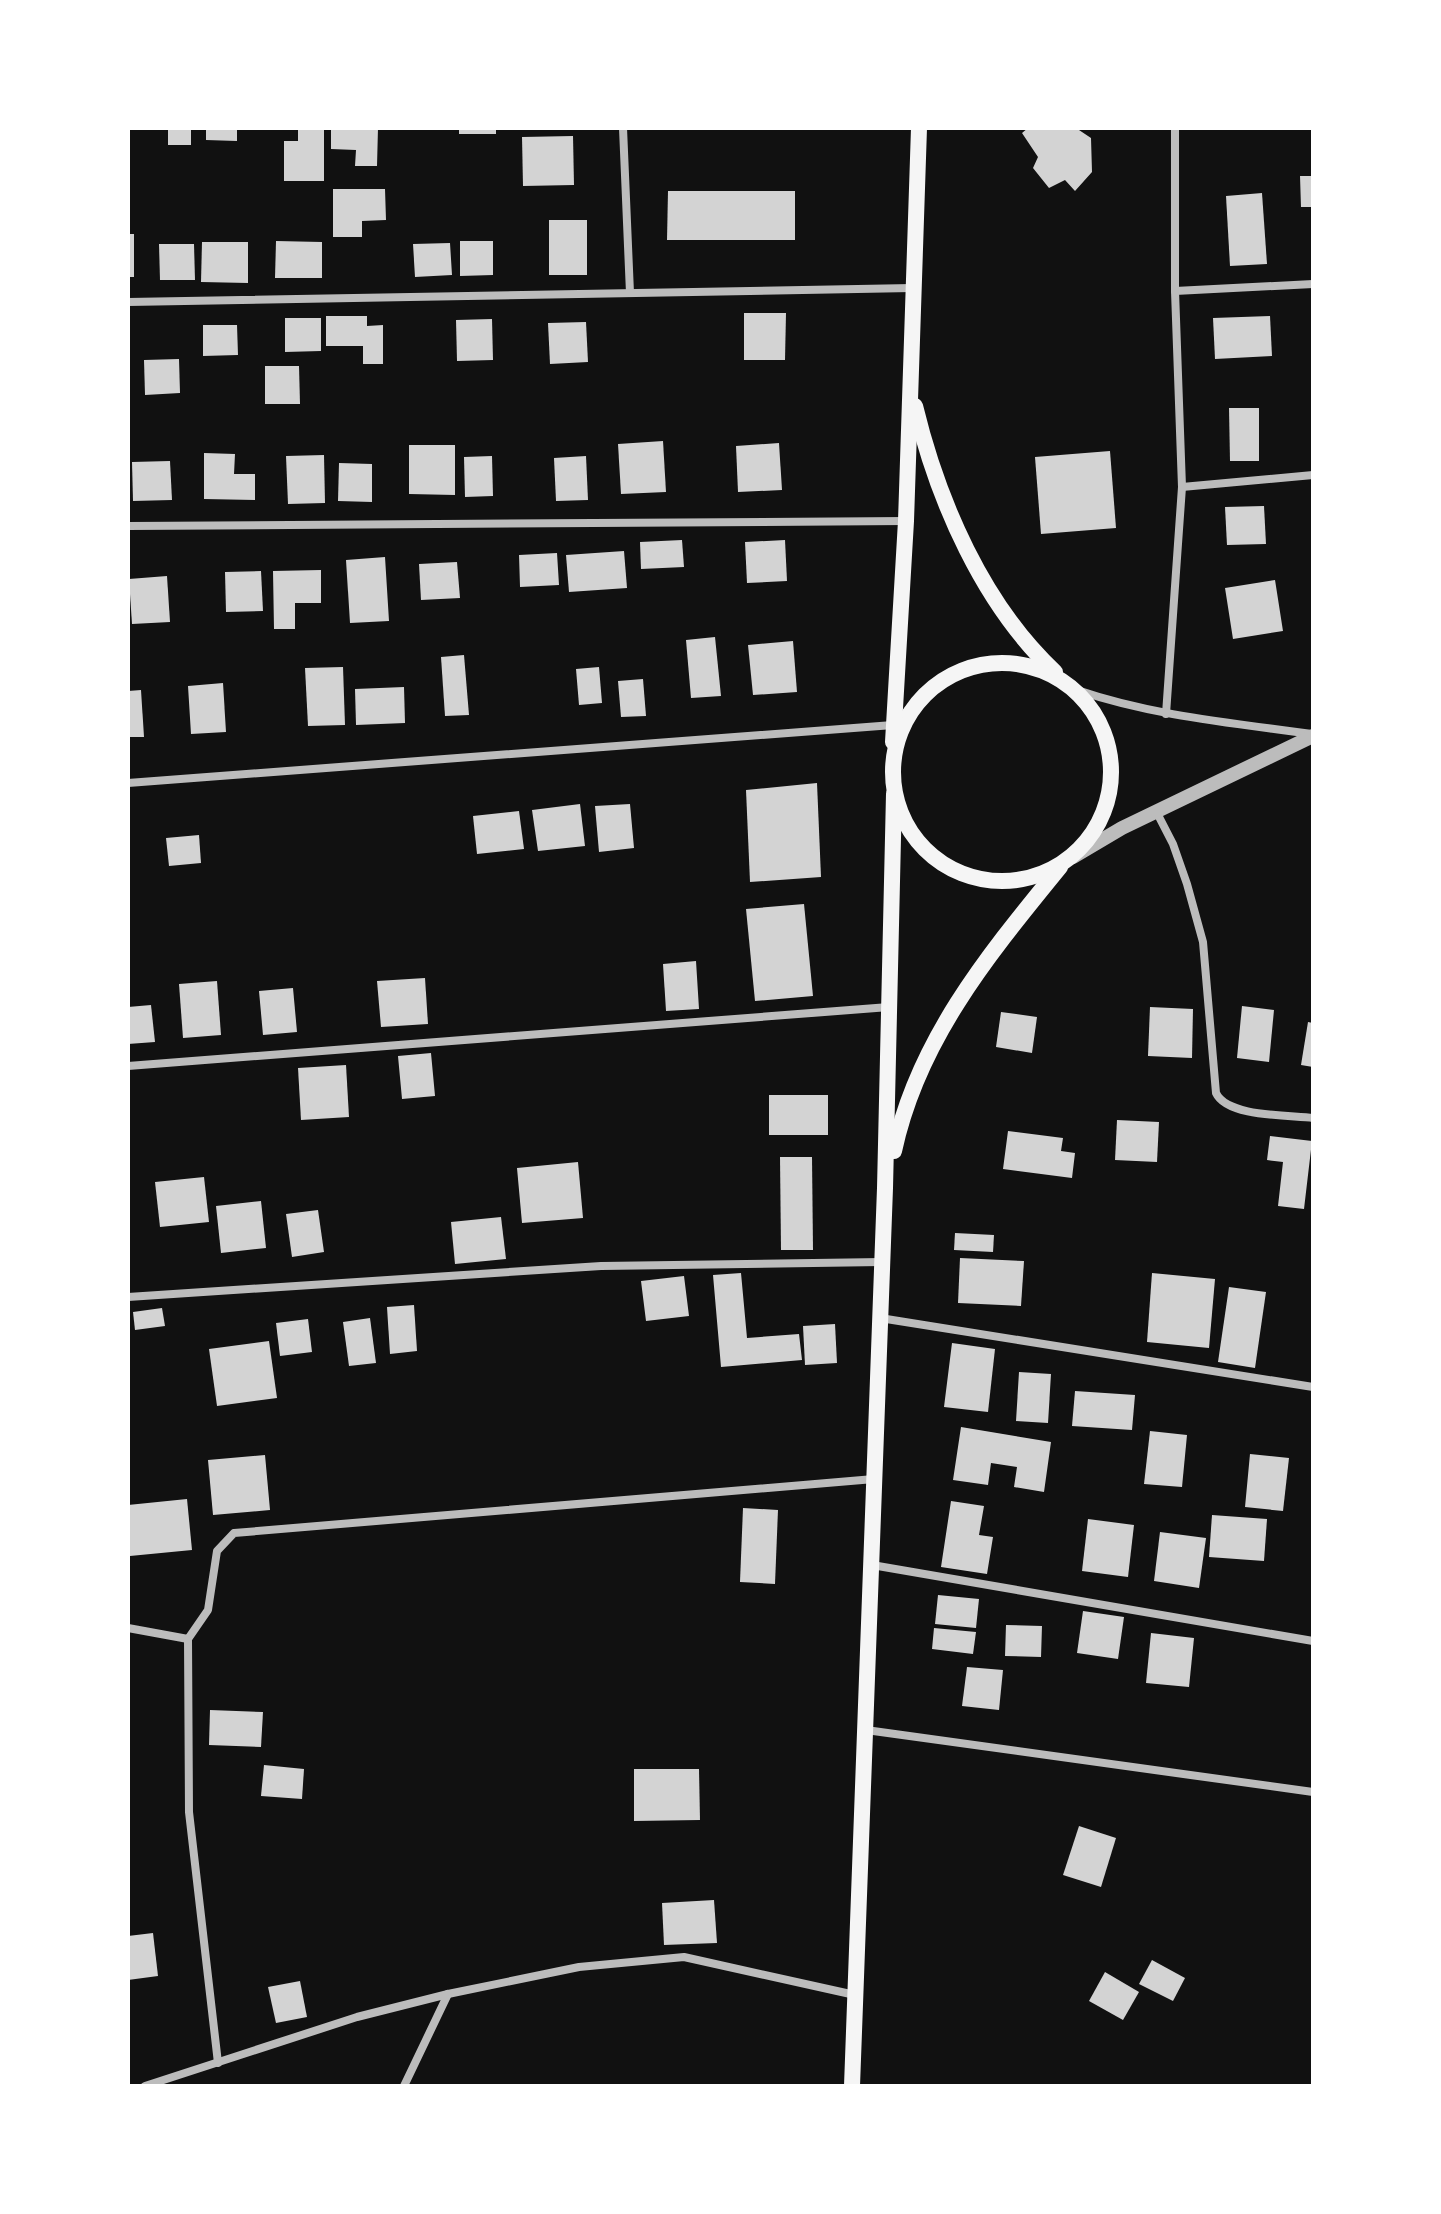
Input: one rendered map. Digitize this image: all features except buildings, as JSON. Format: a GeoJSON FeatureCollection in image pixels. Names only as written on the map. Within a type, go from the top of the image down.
{"type":"FeatureCollection","features":[{"type":"Feature","properties":{"kind":"main road"},"geometry":{"type":"LineString","coordinates":[[852,2086],[885,1188],[893,725],[906,521],[919,128]]}},
{"type":"Feature","properties":{"kind":"main road"},"geometry":{"type":"LineString","coordinates":[[885,1188],[898,1129],[914,1081],[938,1034],[998,943],[1067,861],[1094,834],[1111,794],[1111,751],[1094,711],[1032,651],[990,592],[966,548],[920,428],[910,385]]}},
{"type":"Feature","properties":{"kind":"main road"},"geometry":{"type":"LineString","coordinates":[[894,750],[910,711],[940,680],[980,663],[1024,664],[1070,685]]}},
{"type":"Feature","properties":{"kind":"main road"},"geometry":{"type":"LineString","coordinates":[[894,794],[910,834],[941,864],[981,881],[1024,881],[1067,861]]}},
{"type":"Feature","properties":{"kind":"street"},"geometry":{"type":"LineString","coordinates":[[623,128],[630,293]]}},
{"type":"Feature","properties":{"kind":"street"},"geometry":{"type":"LineString","coordinates":[[1166,714],[1182,487],[1175,291],[1175,128]]}},
{"type":"Feature","properties":{"kind":"street"},"geometry":{"type":"LineString","coordinates":[[1175,291],[1313,284]]}},
{"type":"Feature","properties":{"kind":"street"},"geometry":{"type":"LineString","coordinates":[[128,302],[912,288]]}},
{"type":"Feature","properties":{"kind":"street"},"geometry":{"type":"LineString","coordinates":[[1182,487],[1313,475]]}},
{"type":"Feature","properties":{"kind":"street"},"geometry":{"type":"LineString","coordinates":[[128,526],[906,521]]}},
{"type":"Feature","properties":{"kind":"street"},"geometry":{"type":"LineString","coordinates":[[128,783],[893,725],[940,680]]}},
{"type":"Feature","properties":{"kind":"street"},"geometry":{"type":"LineString","coordinates":[[1070,685],[1118,704],[1166,714],[1313,735]]}},
{"type":"Feature","properties":{"kind":"street"},"geometry":{"type":"LineString","coordinates":[[1067,861],[1156,811],[1313,735]]}},
{"type":"Feature","properties":{"kind":"street"},"geometry":{"type":"LineString","coordinates":[[1156,811],[1178,857],[1203,942],[1219,1101],[1235,1109],[1313,1118]]}},
{"type":"Feature","properties":{"kind":"street"},"geometry":{"type":"LineString","coordinates":[[128,1066],[889,1007]]}},
{"type":"Feature","properties":{"kind":"street"},"geometry":{"type":"LineString","coordinates":[[128,1297],[601,1266],[882,1262]]}},
{"type":"Feature","properties":{"kind":"street"},"geometry":{"type":"LineString","coordinates":[[879,1318],[1313,1387]]}},
{"type":"Feature","properties":{"kind":"street"},"geometry":{"type":"LineString","coordinates":[[218,2063],[189,1812],[188,1639],[208,1610],[217,1551],[234,1533],[874,1479]]}},
{"type":"Feature","properties":{"kind":"street"},"geometry":{"type":"LineString","coordinates":[[871,1565],[1313,1641]]}},
{"type":"Feature","properties":{"kind":"street"},"geometry":{"type":"LineString","coordinates":[[128,1628],[188,1639]]}},
{"type":"Feature","properties":{"kind":"street"},"geometry":{"type":"LineString","coordinates":[[865,1730],[1313,1792]]}},
{"type":"Feature","properties":{"kind":"street"},"geometry":{"type":"LineString","coordinates":[[145,2086],[357,2017],[448,1994],[579,1967],[684,1957],[855,1995]]}},
{"type":"Feature","properties":{"kind":"street"},"geometry":{"type":"LineString","coordinates":[[404,2086],[448,1994]]}}]}
